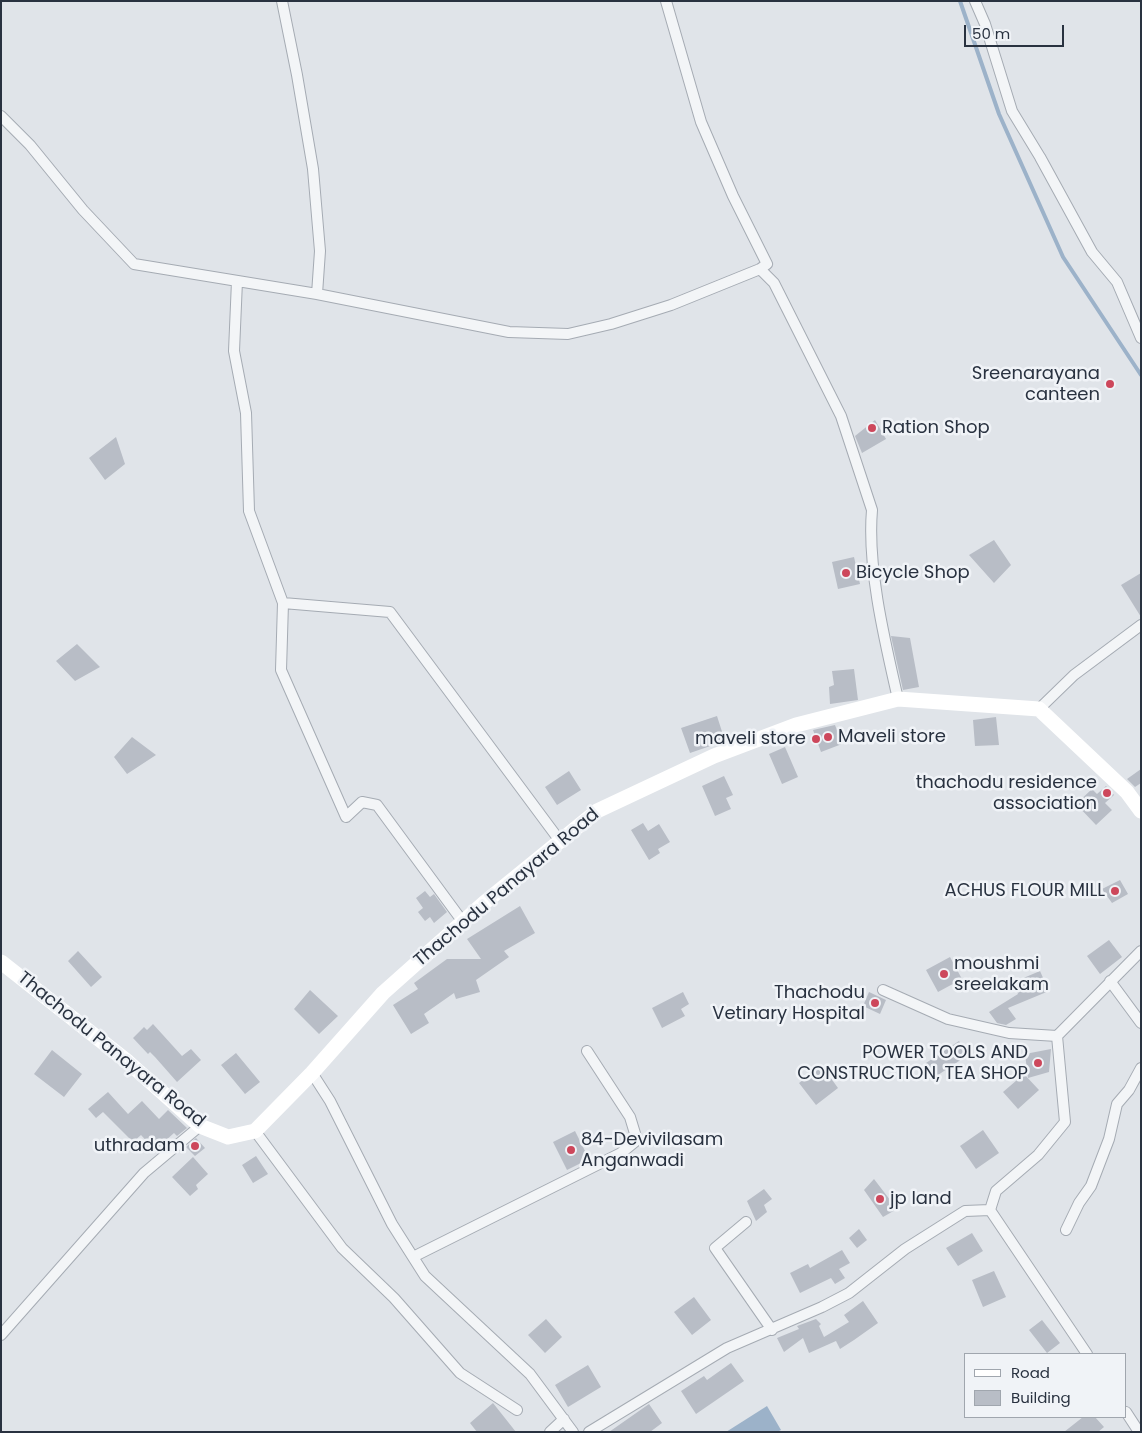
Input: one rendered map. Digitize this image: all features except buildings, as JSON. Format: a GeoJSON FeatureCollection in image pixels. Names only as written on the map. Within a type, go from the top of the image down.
{"type":"FeatureCollection","features":[{"type":"Feature","properties":{"kind":"main road","name":"Thachodu Panayara Road"},"geometry":{"type":"LineString","coordinates":[[1,962],[128,1062],[200,1126],[228,1137],[255,1131],[312,1074],[383,993],[462,922],[597,811],[714,756],[796,725],[898,699],[1039,709]]}},
{"type":"Feature","properties":{"kind":"main road"},"geometry":{"type":"LineString","coordinates":[[1039,709],[1127,792],[1141,811]]}},
{"type":"Feature","properties":{"kind":"street"},"geometry":{"type":"LineString","coordinates":[[282,1],[298,75],[313,170],[320,251],[317,294]]}},
{"type":"Feature","properties":{"kind":"street"},"geometry":{"type":"LineString","coordinates":[[1,116],[30,144],[83,210],[134,264],[317,294],[509,332],[568,334],[611,324],[671,305],[760,269],[767,264],[733,196],[701,122],[666,1]]}},
{"type":"Feature","properties":{"kind":"street"},"geometry":{"type":"LineString","coordinates":[[975,1],[985,24],[1012,111],[1040,157],[1092,252],[1117,282],[1141,338]]}},
{"type":"Feature","properties":{"kind":"street"},"geometry":{"type":"LineString","coordinates":[[760,269],[774,284],[841,416],[872,510],[870,524],[878,607],[898,699]]}},
{"type":"Feature","properties":{"kind":"street"},"geometry":{"type":"LineString","coordinates":[[237,281],[234,351],[246,414],[249,511],[283,603],[281,670],[346,817],[362,802],[377,805],[462,922]]}},
{"type":"Feature","properties":{"kind":"street"},"geometry":{"type":"LineString","coordinates":[[283,603],[390,612],[560,841]]}},
{"type":"Feature","properties":{"kind":"street"},"geometry":{"type":"LineString","coordinates":[[1039,709],[1074,675],[1141,625]]}},
{"type":"Feature","properties":{"kind":"street"},"geometry":{"type":"LineString","coordinates":[[884,990],[948,1019],[1009,1033],[1057,1036],[1141,951]]}},
{"type":"Feature","properties":{"kind":"street"},"geometry":{"type":"LineString","coordinates":[[1110,981],[1141,1023]]}},
{"type":"Feature","properties":{"kind":"street"},"geometry":{"type":"LineString","coordinates":[[990,1210],[996,1191],[1038,1155],[1066,1122],[1057,1036]]}},
{"type":"Feature","properties":{"kind":"street"},"geometry":{"type":"LineString","coordinates":[[413,1257],[621,1153],[636,1140],[630,1117],[587,1051]]}},
{"type":"Feature","properties":{"kind":"street"},"geometry":{"type":"LineString","coordinates":[[1066,1230],[1079,1203],[1091,1186],[1109,1139],[1117,1104],[1129,1090],[1141,1068]]}},
{"type":"Feature","properties":{"kind":"street"},"geometry":{"type":"LineString","coordinates":[[312,1074],[330,1100],[392,1224],[425,1276],[530,1374],[573,1432]]}},
{"type":"Feature","properties":{"kind":"street"},"geometry":{"type":"LineString","coordinates":[[1,1335],[144,1173],[200,1126]]}},
{"type":"Feature","properties":{"kind":"street"},"geometry":{"type":"LineString","coordinates":[[255,1131],[342,1248],[394,1298],[460,1373],[517,1410]]}},
{"type":"Feature","properties":{"kind":"street"},"geometry":{"type":"LineString","coordinates":[[589,1432],[727,1348],[772,1330],[849,1293],[905,1249],[965,1211],[990,1210]]}},
{"type":"Feature","properties":{"kind":"street"},"geometry":{"type":"LineString","coordinates":[[990,1210],[1086,1353]]}},
{"type":"Feature","properties":{"kind":"street"},"geometry":{"type":"LineString","coordinates":[[746,1222],[715,1248],[772,1330]]}},
{"type":"Feature","properties":{"kind":"street"},"geometry":{"type":"LineString","coordinates":[[1127,1414],[1139,1432]]}},
{"type":"Feature","properties":{"kind":"street"},"geometry":{"type":"LineString","coordinates":[[550,1432],[564,1419]]}},
{"type":"Feature","properties":{"kind":"water"},"geometry":{"type":"Polygon","coordinates":[[[767,1406],[781,1430],[777,1432],[726,1432],[767,1406]]]}},
{"type":"Feature","properties":{"kind":"waterway"},"geometry":{"type":"LineString","coordinates":[[960,1],[999,114],[1063,257],[1141,375]]}},
{"type":"Feature","properties":{"kind":"place","name":"Sreenarayana canteen"},"geometry":{"type":"Point","coordinates":[1110,384]}},
{"type":"Feature","properties":{"kind":"place","name":"Ration Shop"},"geometry":{"type":"Point","coordinates":[872,428]}},
{"type":"Feature","properties":{"kind":"place","name":"Bicycle Shop"},"geometry":{"type":"Point","coordinates":[846,573]}},
{"type":"Feature","properties":{"kind":"place","name":"Maveli store"},"geometry":{"type":"Point","coordinates":[828,737]}},
{"type":"Feature","properties":{"kind":"place","name":"maveli store"},"geometry":{"type":"Point","coordinates":[816,739]}},
{"type":"Feature","properties":{"kind":"place","name":"thachodu residence association"},"geometry":{"type":"Point","coordinates":[1107,793]}},
{"type":"Feature","properties":{"kind":"place","name":"ACHUS FLOUR MILL"},"geometry":{"type":"Point","coordinates":[1115,891]}},
{"type":"Feature","properties":{"kind":"place","name":"moushmi sreelakam"},"geometry":{"type":"Point","coordinates":[944,974]}},
{"type":"Feature","properties":{"kind":"place","name":"Thachodu Vetinary Hospital"},"geometry":{"type":"Point","coordinates":[875,1003]}},
{"type":"Feature","properties":{"kind":"place","name":"POWER TOOLS AND CONSTRUCTION, TEA SHOP"},"geometry":{"type":"Point","coordinates":[1038,1063]}},
{"type":"Feature","properties":{"kind":"place","name":"uthradam"},"geometry":{"type":"Point","coordinates":[195,1146]}},
{"type":"Feature","properties":{"kind":"place","name":"84-Devivilasam Anganwadi"},"geometry":{"type":"Point","coordinates":[571,1150]}},
{"type":"Feature","properties":{"kind":"place","name":"jp land"},"geometry":{"type":"Point","coordinates":[880,1199]}}]}
